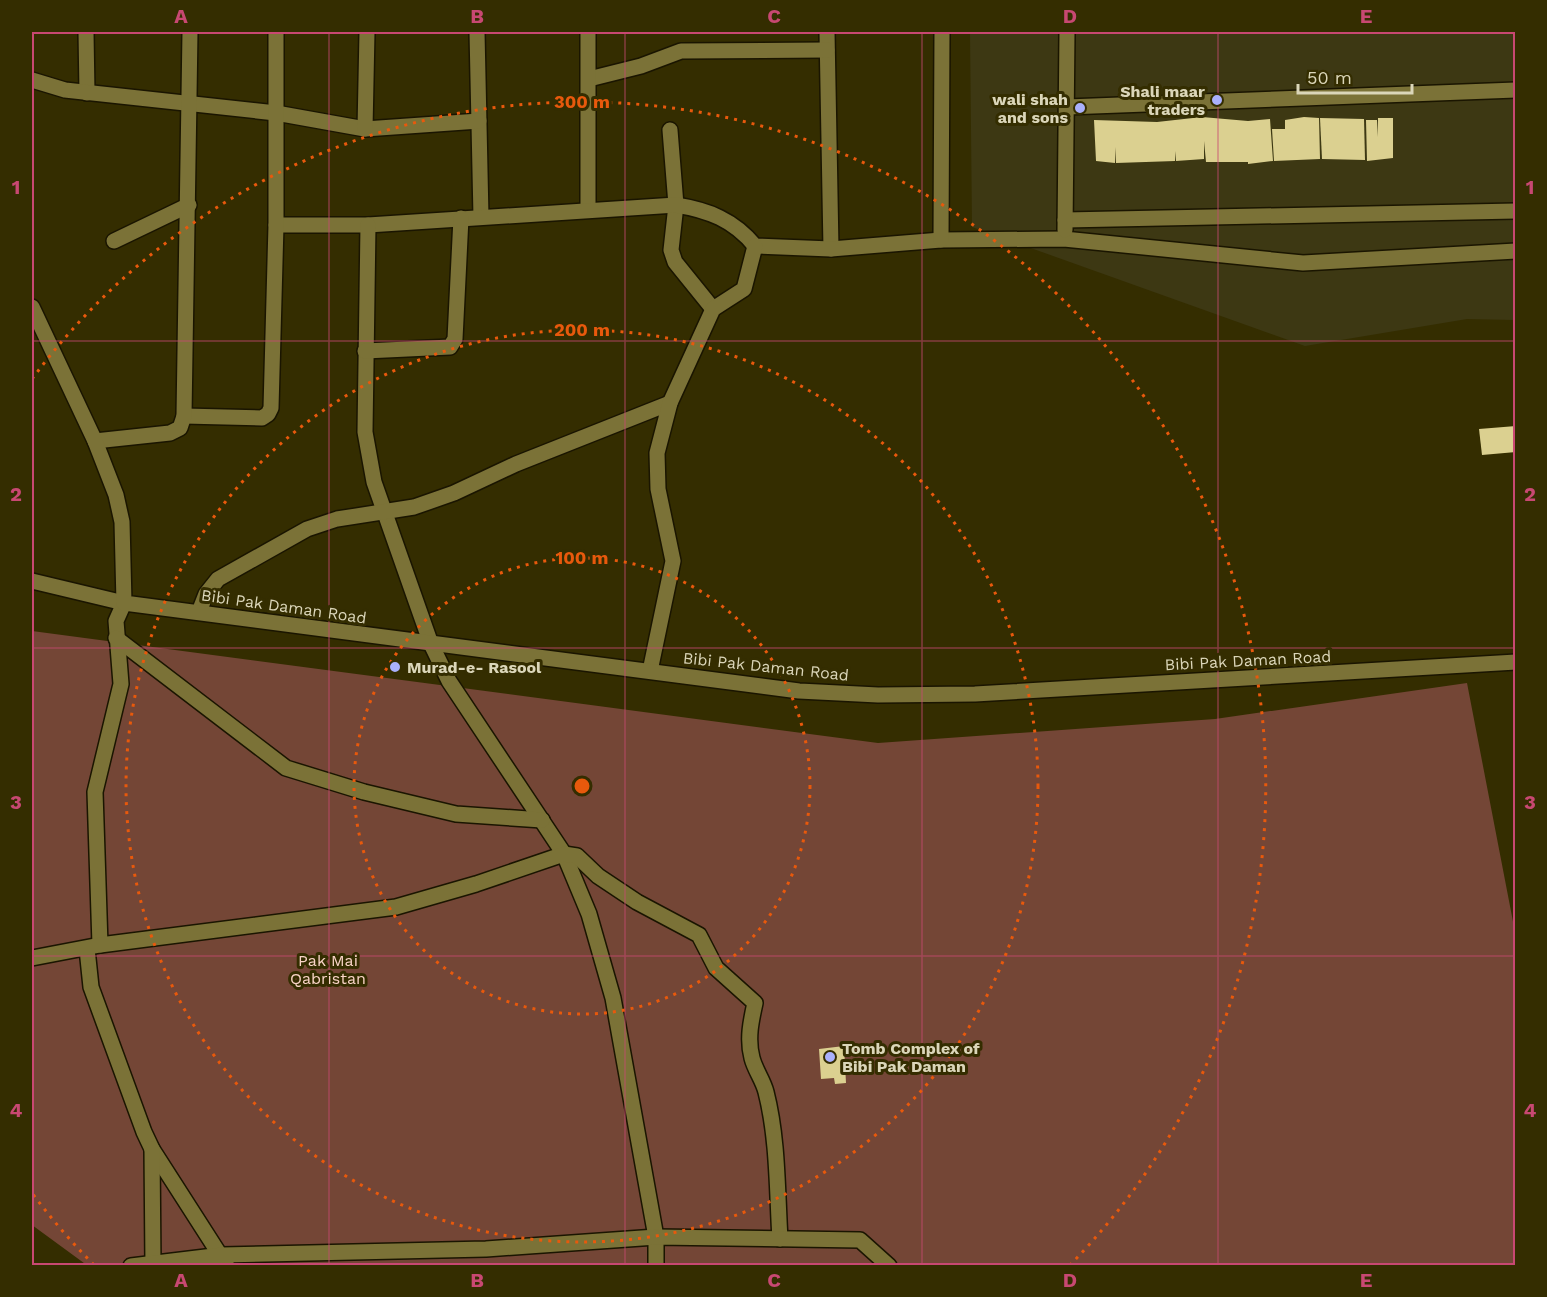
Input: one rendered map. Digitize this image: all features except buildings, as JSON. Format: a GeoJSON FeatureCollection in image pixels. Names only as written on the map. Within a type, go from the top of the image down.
{"type":"FeatureCollection","features":[{"type":"Feature","properties":{"kind":"street"},"geometry":{"type":"LineString","coordinates":[[86,32],[87,93]]}},
{"type":"Feature","properties":{"kind":"street"},"geometry":{"type":"LineString","coordinates":[[95,441],[170,434],[180,428],[184,416],[190,32]]}},
{"type":"Feature","properties":{"kind":"street"},"geometry":{"type":"LineString","coordinates":[[184,416],[262,418],[271,408],[276,225],[276,32]]}},
{"type":"Feature","properties":{"kind":"street"},"geometry":{"type":"LineString","coordinates":[[365,129],[367,32]]}},
{"type":"Feature","properties":{"kind":"street"},"geometry":{"type":"LineString","coordinates":[[477,32],[481,217]]}},
{"type":"Feature","properties":{"kind":"street"},"geometry":{"type":"LineString","coordinates":[[588,32],[588,208]]}},
{"type":"Feature","properties":{"kind":"street"},"geometry":{"type":"LineString","coordinates":[[827,32],[831,249]]}},
{"type":"Feature","properties":{"kind":"street"},"geometry":{"type":"LineString","coordinates":[[941,240],[942,32]]}},
{"type":"Feature","properties":{"kind":"street"},"geometry":{"type":"LineString","coordinates":[[1064,239],[1066,32]]}},
{"type":"Feature","properties":{"kind":"street"},"geometry":{"type":"LineString","coordinates":[[589,79],[641,66],[681,51],[827,50]]}},
{"type":"Feature","properties":{"kind":"street"},"geometry":{"type":"LineString","coordinates":[[32,80],[64,90],[276,113],[365,129],[479,121]]}},
{"type":"Feature","properties":{"kind":"street"},"geometry":{"type":"LineString","coordinates":[[1067,106],[1515,90]]}},
{"type":"Feature","properties":{"kind":"street"},"geometry":{"type":"LineString","coordinates":[[670,130],[676,204],[671,250],[675,262],[713,309]]}},
{"type":"Feature","properties":{"kind":"street"},"geometry":{"type":"LineString","coordinates":[[276,225],[368,225],[588,208],[628,209],[676,204],[723,218],[746,235],[755,246],[831,249],[941,240],[1064,239],[1303,263],[1515,251]]}},
{"type":"Feature","properties":{"kind":"street"},"geometry":{"type":"LineString","coordinates":[[114,241],[189,205]]}},
{"type":"Feature","properties":{"kind":"street"},"geometry":{"type":"LineString","coordinates":[[1065,220],[1515,211]]}},
{"type":"Feature","properties":{"kind":"street"},"geometry":{"type":"LineString","coordinates":[[365,351],[450,347],[455,339],[461,218]]}},
{"type":"Feature","properties":{"kind":"street"},"geometry":{"type":"LineString","coordinates":[[368,225],[365,351],[367,453],[384,513],[431,644],[449,681],[564,854],[589,914],[613,998],[656,1237],[656,1266]]}},
{"type":"Feature","properties":{"kind":"street"},"geometry":{"type":"LineString","coordinates":[[650,671],[673,561],[657,489],[657,453],[670,403],[713,309],[744,289],[755,246]]}},
{"type":"Feature","properties":{"kind":"street"},"geometry":{"type":"LineString","coordinates":[[32,307],[95,441],[116,495],[122,522],[124,603],[116,621],[121,684],[95,792],[91,987],[152,1149],[224,1260]]}},
{"type":"Feature","properties":{"kind":"street"},"geometry":{"type":"LineString","coordinates":[[199,612],[206,594],[218,579],[307,529],[337,519],[384,513],[454,494],[516,464],[670,403]]}},
{"type":"Feature","properties":{"kind":"street","name":"Bibi Pak Daman Road"},"geometry":{"type":"LineString","coordinates":[[32,581],[124,603],[799,691],[878,695],[975,694],[1515,662]]}},
{"type":"Feature","properties":{"kind":"street"},"geometry":{"type":"LineString","coordinates":[[116,638],[286,768],[364,792],[456,814],[543,820]]}},
{"type":"Feature","properties":{"kind":"street"},"geometry":{"type":"LineString","coordinates":[[32,957],[396,907],[465,888],[564,854],[577,856],[598,876],[638,903],[699,935],[716,968],[755,1003],[750,1026],[750,1044],[752,1059],[766,1091],[776,1167],[780,1239]]}},
{"type":"Feature","properties":{"kind":"street"},"geometry":{"type":"LineString","coordinates":[[152,1149],[153,1264]]}},
{"type":"Feature","properties":{"kind":"street"},"geometry":{"type":"LineString","coordinates":[[130,1266],[486,1249],[656,1237],[860,1240],[889,1266]]}},
{"type":"Feature","properties":{"kind":"shaded area"},"geometry":{"type":"Polygon","coordinates":[[[970,32],[1515,32],[1515,320],[1467,319],[1305,346],[972,227],[970,32]]]}},
{"type":"Feature","properties":{"kind":"green space","name":"Pak Mai Qabristan"},"geometry":{"type":"Polygon","coordinates":[[[32,631],[878,743],[1215,719],[1467,683],[1515,932],[1515,1265],[88,1266],[32,1225],[32,631]]]}},
{"type":"Feature","properties":{"kind":"place","name":"Shali maar traders"},"geometry":{"type":"Point","coordinates":[1217,100]}},
{"type":"Feature","properties":{"kind":"place","name":"wali shah and sons"},"geometry":{"type":"Point","coordinates":[1080,108]}},
{"type":"Feature","properties":{"kind":"place","name":"Murad-e- Rasool"},"geometry":{"type":"Point","coordinates":[395,667]}},
{"type":"Feature","properties":{"kind":"place","name":"Tomb Complex of Bibi Pak Daman"},"geometry":{"type":"Point","coordinates":[830,1057]}}]}
